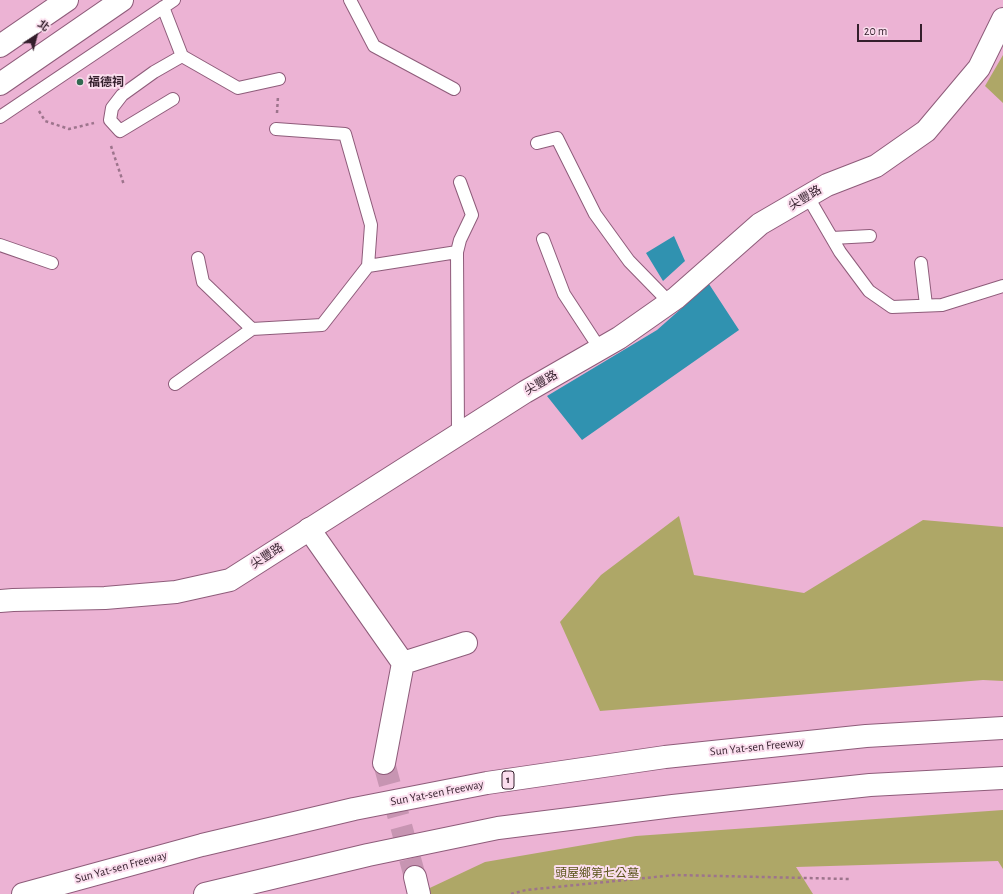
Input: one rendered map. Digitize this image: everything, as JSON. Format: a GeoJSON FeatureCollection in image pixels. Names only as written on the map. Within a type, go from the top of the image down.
{"type":"FeatureCollection","features":[{"type":"Feature","properties":{"kind":"main road"},"geometry":{"type":"LineString","coordinates":[[0,46],[67,0]]}},
{"type":"Feature","properties":{"kind":"main road"},"geometry":{"type":"LineString","coordinates":[[0,84],[122,0]]}},
{"type":"Feature","properties":{"kind":"main road","name":"尖豐路"},"geometry":{"type":"LineString","coordinates":[[0,602],[13,600],[105,598],[176,592],[230,580],[458,434],[600,349],[669,302],[760,224],[827,185],[876,166],[926,131],[979,68],[1003,19]]}},
{"type":"Feature","properties":{"kind":"main road"},"geometry":{"type":"LineString","coordinates":[[309,529],[403,663],[384,763]]}},
{"type":"Feature","properties":{"kind":"main road"},"geometry":{"type":"LineString","coordinates":[[403,663],[466,642]]}},
{"type":"Feature","properties":{"kind":"main road","name":"Sun Yat-sen Freeway"},"geometry":{"type":"LineString","coordinates":[[23,894],[202,845],[354,809],[486,783],[665,756],[866,736],[1003,728]]}},
{"type":"Feature","properties":{"kind":"main road"},"geometry":{"type":"LineString","coordinates":[[205,894],[368,855],[498,828],[673,806],[870,786],[1003,778]]}},
{"type":"Feature","properties":{"kind":"lane"},"geometry":{"type":"LineString","coordinates":[[0,117],[174,0]]}},
{"type":"Feature","properties":{"kind":"lane"},"geometry":{"type":"LineString","coordinates":[[350,0],[374,46],[454,89]]}},
{"type":"Feature","properties":{"kind":"lane"},"geometry":{"type":"LineString","coordinates":[[163,7],[182,56],[238,88],[279,80]]}},
{"type":"Feature","properties":{"kind":"lane"},"geometry":{"type":"LineString","coordinates":[[173,99],[120,131],[108,120],[112,108],[122,95],[154,72],[182,56]]}},
{"type":"Feature","properties":{"kind":"lane"},"geometry":{"type":"LineString","coordinates":[[175,384],[252,329],[322,324],[368,266],[371,225],[345,134],[276,129]]}},
{"type":"Feature","properties":{"kind":"lane"},"geometry":{"type":"LineString","coordinates":[[537,143],[557,138],[595,214],[628,261],[669,302]]}},
{"type":"Feature","properties":{"kind":"lane"},"geometry":{"type":"LineString","coordinates":[[458,434],[457,252],[460,240],[472,215],[460,182]]}},
{"type":"Feature","properties":{"kind":"lane"},"geometry":{"type":"LineString","coordinates":[[808,196],[832,238],[869,291],[892,307],[942,304],[1003,286]]}},
{"type":"Feature","properties":{"kind":"lane"},"geometry":{"type":"LineString","coordinates":[[832,238],[870,236]]}},
{"type":"Feature","properties":{"kind":"lane"},"geometry":{"type":"LineString","coordinates":[[544,239],[564,294],[600,349]]}},
{"type":"Feature","properties":{"kind":"lane"},"geometry":{"type":"LineString","coordinates":[[0,244],[52,263]]}},
{"type":"Feature","properties":{"kind":"lane"},"geometry":{"type":"LineString","coordinates":[[368,266],[457,252]]}},
{"type":"Feature","properties":{"kind":"lane"},"geometry":{"type":"LineString","coordinates":[[198,258],[202,282],[252,329]]}},
{"type":"Feature","properties":{"kind":"lane"},"geometry":{"type":"LineString","coordinates":[[921,263],[926,305]]}},
{"type":"Feature","properties":{"kind":"path"},"geometry":{"type":"LineString","coordinates":[[276,129],[279,80]]}},
{"type":"Feature","properties":{"kind":"path"},"geometry":{"type":"LineString","coordinates":[[31,97],[45,121],[69,129],[108,120],[111,147],[124,185]]}},
{"type":"Feature","properties":{"kind":"path"},"geometry":{"type":"LineString","coordinates":[[511,894],[526,890],[675,875],[850,879]]}},
{"type":"Feature","properties":{"kind":"green space"},"geometry":{"type":"Polygon","coordinates":[[[1003,55],[1003,103],[985,86],[1003,55]]]}},
{"type":"Feature","properties":{"kind":"green space"},"geometry":{"type":"Polygon","coordinates":[[[679,516],[694,575],[804,593],[923,520],[1003,527],[1003,681],[983,680],[600,711],[560,622],[601,575],[679,516]]]}},
{"type":"Feature","properties":{"kind":"green space","name":"頭屋鄉第七公墓"},"geometry":{"type":"Polygon","coordinates":[[[1003,810],[1003,869],[998,861],[796,867],[813,894],[417,894],[485,862],[636,836],[1003,810]]]}},
{"type":"Feature","properties":{"kind":"water"},"geometry":{"type":"Polygon","coordinates":[[[674,236],[685,261],[663,281],[646,253],[674,236]]]}},
{"type":"Feature","properties":{"kind":"water"},"geometry":{"type":"Polygon","coordinates":[[[709,284],[739,330],[582,440],[547,396],[657,330],[709,284]]]}},
{"type":"Feature","properties":{"kind":"tunnel"},"geometry":{"type":"LineString","coordinates":[[384,763],[415,877]]}},
{"type":"Feature","properties":{"kind":"place","name":"福德祠"},"geometry":{"type":"Point","coordinates":[80,82]}}]}
